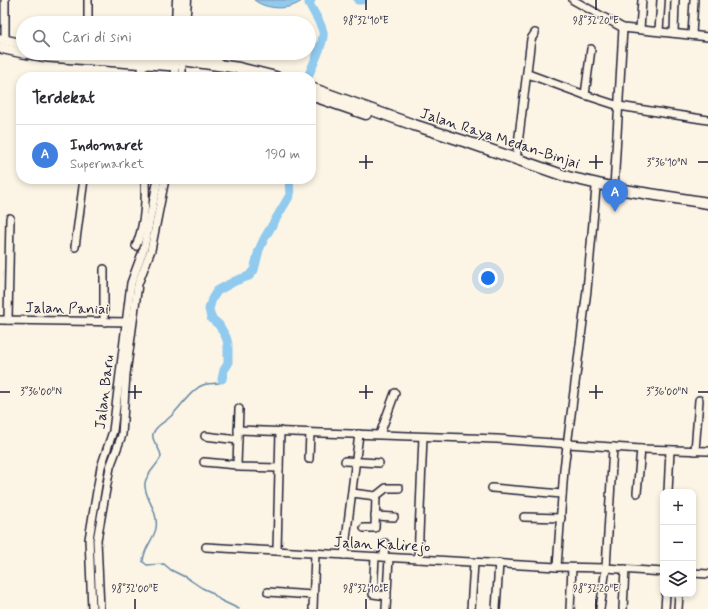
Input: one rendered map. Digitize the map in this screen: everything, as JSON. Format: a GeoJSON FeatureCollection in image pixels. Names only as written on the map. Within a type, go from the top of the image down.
{"type":"FeatureCollection","features":[{"type":"Feature","properties":{"kind":"highway"},"geometry":{"type":"LineString","coordinates":[[178,0],[179,16]]}},
{"type":"Feature","properties":{"kind":"highway"},"geometry":{"type":"LineString","coordinates":[[182,16],[186,0]]}},
{"type":"Feature","properties":{"kind":"highway"},"geometry":{"type":"LineString","coordinates":[[214,60],[225,66]]}},
{"type":"Feature","properties":{"kind":"highway"},"geometry":{"type":"LineString","coordinates":[[180,62],[225,66],[253,72]]}},
{"type":"Feature","properties":{"kind":"highway"},"geometry":{"type":"LineString","coordinates":[[180,62],[224,72]]}},
{"type":"Feature","properties":{"kind":"highway","name":"Jalan Raya Medan-Binjai"},"geometry":{"type":"LineString","coordinates":[[316,90],[408,129],[472,148],[534,171],[567,181],[596,188],[621,190],[708,203]]}},
{"type":"Feature","properties":{"kind":"highway","name":"Jalan Raya Medan-Binjai"},"geometry":{"type":"LineString","coordinates":[[316,96],[331,98],[473,144],[568,177],[621,190],[708,208]]}},
{"type":"Feature","properties":{"kind":"main road"},"geometry":{"type":"LineString","coordinates":[[2,43],[16,44]]}},
{"type":"Feature","properties":{"kind":"main road"},"geometry":{"type":"LineString","coordinates":[[2,43],[16,50]]}},
{"type":"Feature","properties":{"kind":"main road"},"geometry":{"type":"LineString","coordinates":[[166,60],[180,62]]}},
{"type":"Feature","properties":{"kind":"street"},"geometry":{"type":"LineString","coordinates":[[2,43],[5,0]]}},
{"type":"Feature","properties":{"kind":"street"},"geometry":{"type":"LineString","coordinates":[[88,0],[88,16]]}},
{"type":"Feature","properties":{"kind":"street"},"geometry":{"type":"LineString","coordinates":[[573,0],[623,28],[708,37]]}},
{"type":"Feature","properties":{"kind":"street"},"geometry":{"type":"LineString","coordinates":[[640,29],[642,0]]}},
{"type":"Feature","properties":{"kind":"street"},"geometry":{"type":"LineString","coordinates":[[656,0],[657,31]]}},
{"type":"Feature","properties":{"kind":"street"},"geometry":{"type":"LineString","coordinates":[[657,31],[660,0]]}},
{"type":"Feature","properties":{"kind":"street"},"geometry":{"type":"LineString","coordinates":[[674,0],[674,33]]}},
{"type":"Feature","properties":{"kind":"street"},"geometry":{"type":"LineString","coordinates":[[692,35],[694,0]]}},
{"type":"Feature","properties":{"kind":"street"},"geometry":{"type":"LineString","coordinates":[[621,190],[620,106],[623,28]]}},
{"type":"Feature","properties":{"kind":"street"},"geometry":{"type":"LineString","coordinates":[[516,160],[528,74],[531,39],[535,34]]}},
{"type":"Feature","properties":{"kind":"street"},"geometry":{"type":"LineString","coordinates":[[585,95],[590,49]]}},
{"type":"Feature","properties":{"kind":"street"},"geometry":{"type":"LineString","coordinates":[[142,72],[144,60]]}},
{"type":"Feature","properties":{"kind":"street"},"geometry":{"type":"LineString","coordinates":[[176,72],[180,62]]}},
{"type":"Feature","properties":{"kind":"street"},"geometry":{"type":"LineString","coordinates":[[528,74],[620,106],[708,120]]}},
{"type":"Feature","properties":{"kind":"street"},"geometry":{"type":"LineString","coordinates":[[75,247],[83,184]]}},
{"type":"Feature","properties":{"kind":"street"},"geometry":{"type":"LineString","coordinates":[[136,246],[149,220],[145,184]]}},
{"type":"Feature","properties":{"kind":"street","name":"Jalan Baru"},"geometry":{"type":"LineString","coordinates":[[92,609],[89,538],[101,467],[113,431],[129,322],[138,284],[151,250],[149,220],[157,184]]}},
{"type":"Feature","properties":{"kind":"street","name":"Jalan Baru"},"geometry":{"type":"LineString","coordinates":[[149,220],[163,184]]}},
{"type":"Feature","properties":{"kind":"street"},"geometry":{"type":"LineString","coordinates":[[557,567],[562,494],[587,290],[596,188]]}},
{"type":"Feature","properties":{"kind":"street"},"geometry":{"type":"LineString","coordinates":[[4,320],[10,218]]}},
{"type":"Feature","properties":{"kind":"street"},"geometry":{"type":"LineString","coordinates":[[104,269],[104,322]]}},
{"type":"Feature","properties":{"kind":"street","name":"Jalan Paniai"},"geometry":{"type":"LineString","coordinates":[[4,320],[129,322]]}},
{"type":"Feature","properties":{"kind":"street","name":"Jalan Baru"},"geometry":{"type":"LineString","coordinates":[[100,609],[97,540],[110,467],[122,435],[129,322]]}},
{"type":"Feature","properties":{"kind":"street"},"geometry":{"type":"LineString","coordinates":[[380,434],[395,392]]}},
{"type":"Feature","properties":{"kind":"street"},"geometry":{"type":"LineString","coordinates":[[694,451],[699,400]]}},
{"type":"Feature","properties":{"kind":"street"},"geometry":{"type":"LineString","coordinates":[[237,465],[239,409]]}},
{"type":"Feature","properties":{"kind":"street"},"geometry":{"type":"LineString","coordinates":[[238,430],[380,434],[641,449],[708,451]]}},
{"type":"Feature","properties":{"kind":"street"},"geometry":{"type":"LineString","coordinates":[[277,550],[280,431]]}},
{"type":"Feature","properties":{"kind":"street"},"geometry":{"type":"LineString","coordinates":[[310,433],[310,459]]}},
{"type":"Feature","properties":{"kind":"street"},"geometry":{"type":"LineString","coordinates":[[344,555],[360,434]]}},
{"type":"Feature","properties":{"kind":"street"},"geometry":{"type":"LineString","coordinates":[[205,436],[238,440]]}},
{"type":"Feature","properties":{"kind":"street"},"geometry":{"type":"LineString","coordinates":[[418,559],[423,437]]}},
{"type":"Feature","properties":{"kind":"street"},"geometry":{"type":"LineString","coordinates":[[600,609],[606,568],[613,447]]}},
{"type":"Feature","properties":{"kind":"street"},"geometry":{"type":"LineString","coordinates":[[637,493],[641,449]]}},
{"type":"Feature","properties":{"kind":"street"},"geometry":{"type":"LineString","coordinates":[[668,489],[670,450]]}},
{"type":"Feature","properties":{"kind":"street"},"geometry":{"type":"LineString","coordinates":[[204,462],[237,465],[239,467],[279,468]]}},
{"type":"Feature","properties":{"kind":"street"},"geometry":{"type":"LineString","coordinates":[[345,462],[379,464]]}},
{"type":"Feature","properties":{"kind":"street"},"geometry":{"type":"LineString","coordinates":[[352,493],[376,496],[386,488],[398,488]]}},
{"type":"Feature","properties":{"kind":"street"},"geometry":{"type":"LineString","coordinates":[[492,488],[562,494]]}},
{"type":"Feature","properties":{"kind":"street"},"geometry":{"type":"LineString","coordinates":[[364,528],[375,528],[376,496]]}},
{"type":"Feature","properties":{"kind":"street"},"geometry":{"type":"LineString","coordinates":[[375,516],[394,517]]}},
{"type":"Feature","properties":{"kind":"street"},"geometry":{"type":"LineString","coordinates":[[524,517],[561,518]]}},
{"type":"Feature","properties":{"kind":"street"},"geometry":{"type":"LineString","coordinates":[[385,543],[387,558],[386,609]]}},
{"type":"Feature","properties":{"kind":"street","name":"Jalan Kalirejo"},"geometry":{"type":"LineString","coordinates":[[206,547],[277,550],[474,563],[572,568],[606,568],[660,572]]}},
{"type":"Feature","properties":{"kind":"street"},"geometry":{"type":"LineString","coordinates":[[313,609],[315,553]]}},
{"type":"Feature","properties":{"kind":"street"},"geometry":{"type":"LineString","coordinates":[[375,557],[373,594],[387,596]]}},
{"type":"Feature","properties":{"kind":"street"},"geometry":{"type":"LineString","coordinates":[[471,609],[474,563]]}},
{"type":"Feature","properties":{"kind":"street"},"geometry":{"type":"LineString","coordinates":[[496,609],[499,564]]}},
{"type":"Feature","properties":{"kind":"street"},"geometry":{"type":"LineString","coordinates":[[570,609],[572,568]]}},
{"type":"Feature","properties":{"kind":"street"},"geometry":{"type":"LineString","coordinates":[[623,609],[625,569]]}},
{"type":"Feature","properties":{"kind":"street"},"geometry":{"type":"LineString","coordinates":[[696,573],[708,574]]}},
{"type":"Feature","properties":{"kind":"street"},"geometry":{"type":"LineString","coordinates":[[268,592],[313,595]]}},
{"type":"Feature","properties":{"kind":"street"},"geometry":{"type":"LineString","coordinates":[[665,609],[666,597]]}},
{"type":"Feature","properties":{"kind":"street"},"geometry":{"type":"LineString","coordinates":[[678,609],[679,597]]}},
{"type":"Feature","properties":{"kind":"water"},"geometry":{"type":"Polygon","coordinates":[[[254,0],[303,0],[292,6],[278,8],[265,6],[254,0]]]}},
{"type":"Feature","properties":{"kind":"waterway"},"geometry":{"type":"LineString","coordinates":[[311,0],[309,3],[321,25],[323,32],[322,41],[316,57]]}},
{"type":"Feature","properties":{"kind":"waterway"},"geometry":{"type":"LineString","coordinates":[[310,72],[315,60]]}},
{"type":"Feature","properties":{"kind":"waterway"},"geometry":{"type":"LineString","coordinates":[[222,379],[224,370],[228,364],[228,344],[219,325],[211,318],[209,309],[212,299],[217,291],[235,281],[249,276],[254,270],[259,250],[264,239],[290,195],[289,184]]}},
{"type":"Feature","properties":{"kind":"waterway"},"geometry":{"type":"LineString","coordinates":[[222,379],[219,383],[205,384],[197,388],[189,395],[174,414],[158,426],[154,431],[153,440],[161,454],[161,457],[147,476],[145,488],[155,515],[156,528],[143,557],[143,562],[147,565],[164,564],[171,570],[211,592],[220,600],[239,609]]}},
{"type":"Feature","properties":{"kind":"place","name":"Indomaret"},"geometry":{"type":"Point","coordinates":[615,212]}}]}
